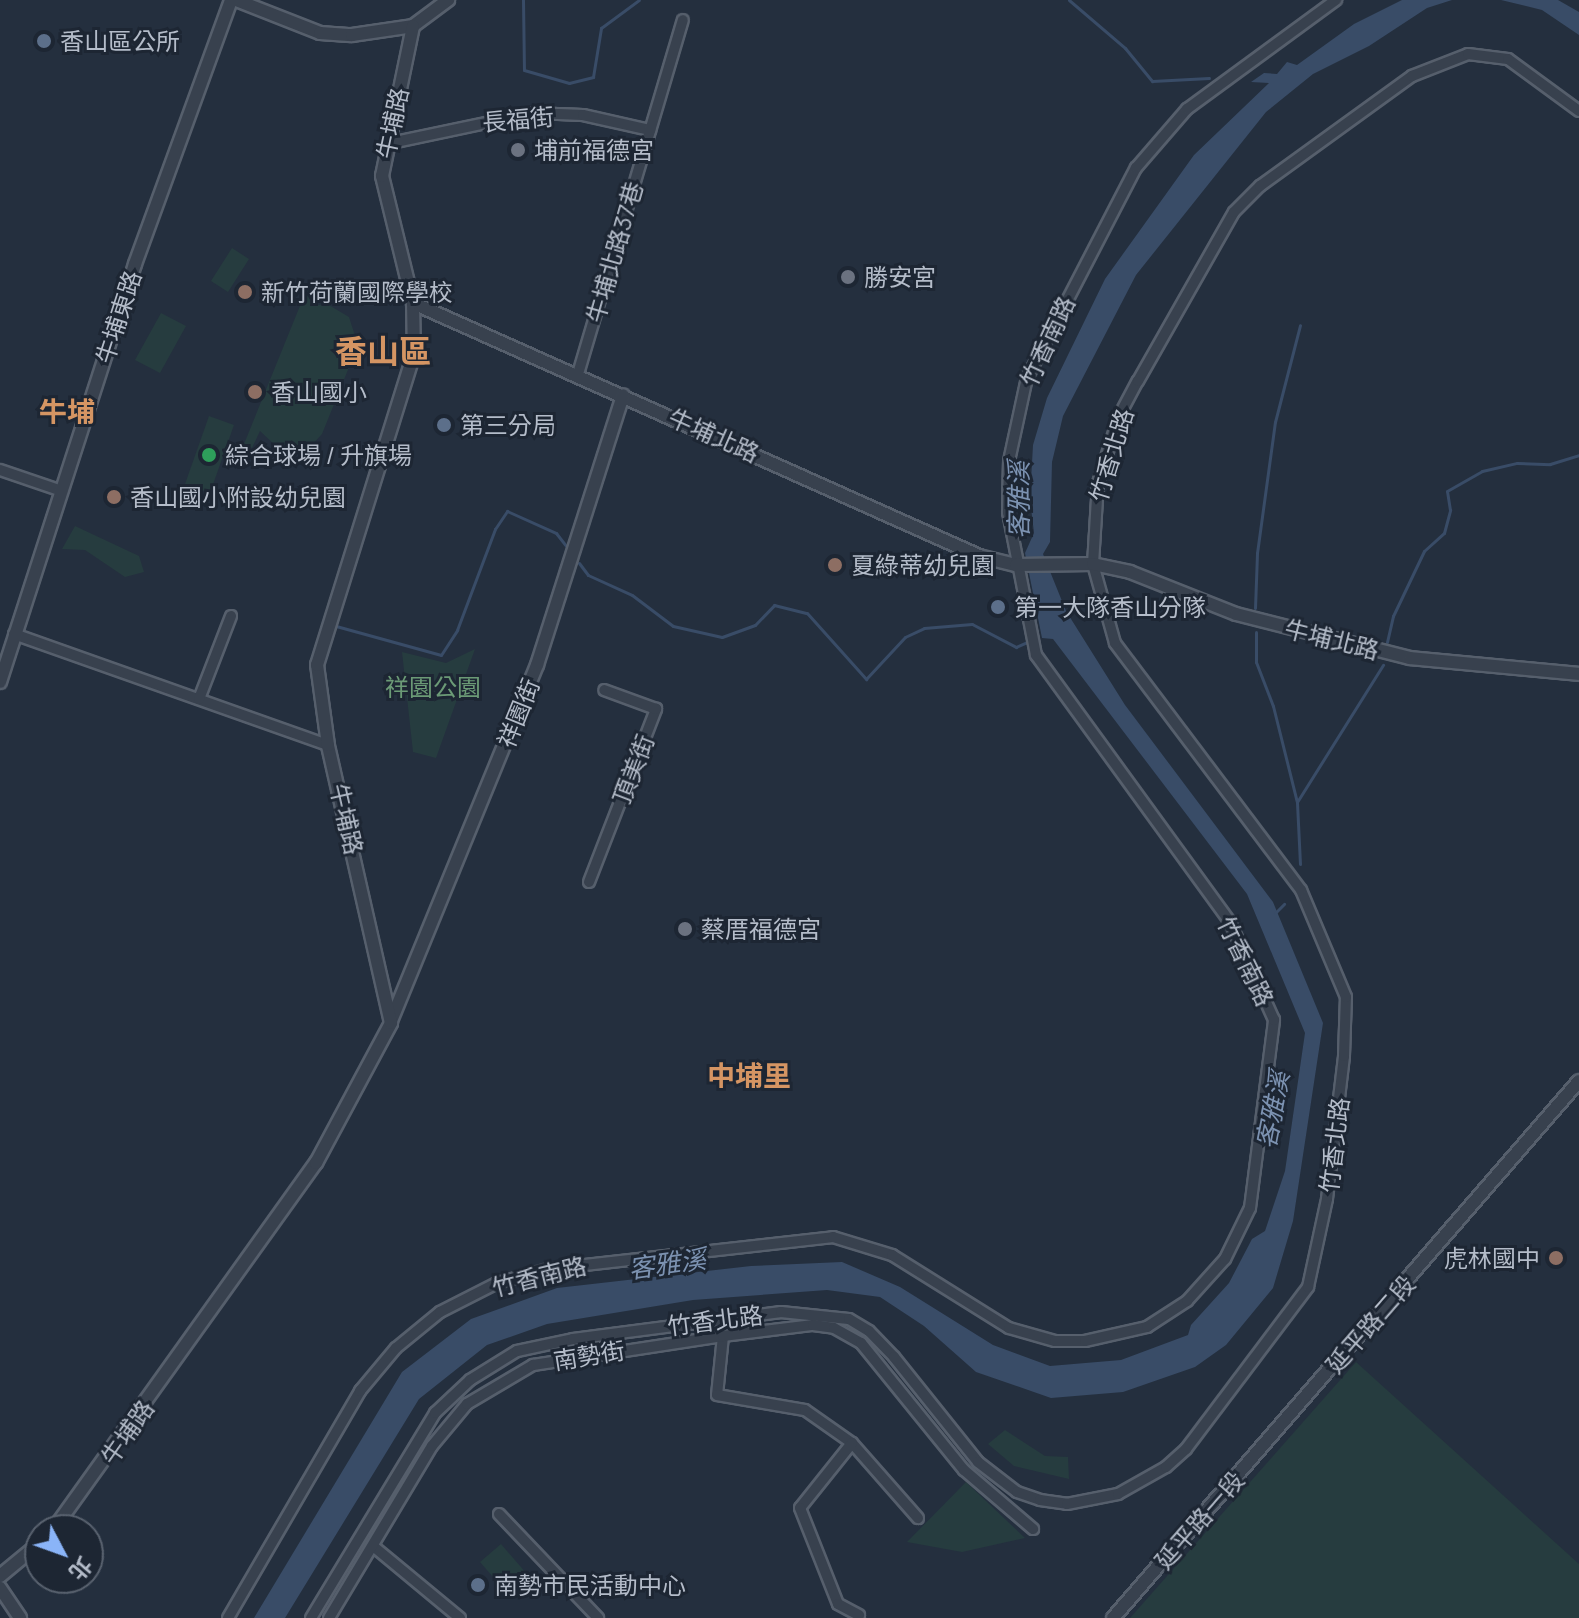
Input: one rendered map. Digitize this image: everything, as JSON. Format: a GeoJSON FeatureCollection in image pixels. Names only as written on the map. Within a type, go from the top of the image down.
{"type":"FeatureCollection","features":[{"type":"Feature","properties":{"kind":"street"},"geometry":{"type":"LineString","coordinates":[[234,0],[320,33],[352,35],[413,26],[448,0]]}},
{"type":"Feature","properties":{"kind":"street","name":"牛埔東路"},"geometry":{"type":"LineString","coordinates":[[0,682],[135,264],[234,0]]}},
{"type":"Feature","properties":{"kind":"street","name":"竹香南路"},"geometry":{"type":"LineString","coordinates":[[228,1618],[360,1391],[396,1348],[440,1312],[497,1283],[564,1267],[833,1237],[892,1255],[1009,1328],[1055,1341],[1085,1341],[1147,1327],[1187,1301],[1225,1259],[1250,1208],[1274,1020],[1230,922],[1036,655],[1016,565],[1007,487],[1015,418],[1027,378],[1136,168],[1187,109],[1336,0]]}},
{"type":"Feature","properties":{"kind":"street","name":"牛埔北路37巷"},"geometry":{"type":"LineString","coordinates":[[578,374],[683,20]]}},
{"type":"Feature","properties":{"kind":"street","name":"牛埔路"},"geometry":{"type":"LineString","coordinates":[[64,1514],[316,1163],[391,1023],[328,745],[317,665],[414,354],[413,303],[382,182],[386,144],[413,26]]}},
{"type":"Feature","properties":{"kind":"street","name":"竹香北路"},"geometry":{"type":"LineString","coordinates":[[311,1618],[435,1413],[470,1380],[517,1351],[573,1339],[781,1312],[836,1316],[869,1331],[996,1477],[1017,1492],[1067,1504],[1118,1494],[1166,1467],[1308,1287],[1322,1233],[1344,1056],[1346,997],[1301,890],[1115,643],[1093,564],[1098,483],[1119,416],[1234,212],[1260,186],[1412,76],[1468,54],[1508,59],[1579,111]]}},
{"type":"Feature","properties":{"kind":"street","name":"長福街"},"geometry":{"type":"LineString","coordinates":[[386,144],[533,113],[583,115],[650,130]]}},
{"type":"Feature","properties":{"kind":"street","name":"牛埔北路"},"geometry":{"type":"LineString","coordinates":[[413,303],[578,374],[979,556],[1016,565],[1093,564],[1130,572],[1236,614],[1410,658],[1579,674]]}},
{"type":"Feature","properties":{"kind":"street","name":"祥園街"},"geometry":{"type":"LineString","coordinates":[[391,1023],[537,665],[623,395]]}},
{"type":"Feature","properties":{"kind":"street"},"geometry":{"type":"LineString","coordinates":[[0,470],[62,491]]}},
{"type":"Feature","properties":{"kind":"street"},"geometry":{"type":"LineString","coordinates":[[199,699],[231,616]]}},
{"type":"Feature","properties":{"kind":"street"},"geometry":{"type":"LineString","coordinates":[[14,634],[328,745]]}},
{"type":"Feature","properties":{"kind":"street","name":"頂美街"},"geometry":{"type":"LineString","coordinates":[[589,882],[656,709],[604,690]]}},
{"type":"Feature","properties":{"kind":"street"},"geometry":{"type":"LineString","coordinates":[[379,967],[393,978],[414,967]]}},
{"type":"Feature","properties":{"kind":"street","name":"延平路二段"},"geometry":{"type":"LineString","coordinates":[[1286,1422],[1579,1081]]}},
{"type":"Feature","properties":{"kind":"street","name":"南勢街"},"geometry":{"type":"LineString","coordinates":[[329,1618],[432,1446],[467,1404],[533,1365],[576,1355],[723,1336],[813,1325],[861,1343],[964,1470],[1033,1529]]}},
{"type":"Feature","properties":{"kind":"street"},"geometry":{"type":"LineString","coordinates":[[723,1336],[717,1395],[805,1410],[852,1443],[918,1518]]}},
{"type":"Feature","properties":{"kind":"street","name":"延平路一段"},"geometry":{"type":"LineString","coordinates":[[1113,1618],[1286,1422]]}},
{"type":"Feature","properties":{"kind":"street"},"geometry":{"type":"LineString","coordinates":[[852,1443],[800,1508],[838,1604],[859,1615]]}},
{"type":"Feature","properties":{"kind":"street"},"geometry":{"type":"LineString","coordinates":[[499,1514],[598,1618]]}},
{"type":"Feature","properties":{"kind":"street"},"geometry":{"type":"LineString","coordinates":[[373,1546],[460,1618]]}},
{"type":"Feature","properties":{"kind":"street"},"geometry":{"type":"LineString","coordinates":[[0,1576],[24,1556]]}},
{"type":"Feature","properties":{"kind":"street"},"geometry":{"type":"LineString","coordinates":[[0,1588],[20,1618]]}},
{"type":"Feature","properties":{"kind":"green space"},"geometry":{"type":"Polygon","coordinates":[[[232,248],[249,259],[228,292],[211,281],[232,248]]]}},
{"type":"Feature","properties":{"kind":"green space"},"geometry":{"type":"Polygon","coordinates":[[[308,286],[317,289],[310,306],[327,304],[349,317],[358,345],[322,434],[311,446],[280,450],[260,431],[252,448],[244,444],[308,286]]]}},
{"type":"Feature","properties":{"kind":"green space"},"geometry":{"type":"Polygon","coordinates":[[[161,313],[186,326],[160,373],[135,360],[161,313]]]}},
{"type":"Feature","properties":{"kind":"green space","name":"綜合球場 / 升旗場"},"geometry":{"type":"Polygon","coordinates":[[[209,416],[234,425],[210,493],[185,484],[209,416]]]}},
{"type":"Feature","properties":{"kind":"green space"},"geometry":{"type":"Polygon","coordinates":[[[75,526],[139,556],[144,572],[125,577],[85,550],[62,549],[75,526]]]}},
{"type":"Feature","properties":{"kind":"green space","name":"祥園公園"},"geometry":{"type":"Polygon","coordinates":[[[475,649],[436,758],[413,752],[402,652],[446,663],[475,649]]]}},
{"type":"Feature","properties":{"kind":"green space"},"geometry":{"type":"Polygon","coordinates":[[[1356,1362],[1579,1564],[1579,1618],[1130,1618],[1356,1362]]]}},
{"type":"Feature","properties":{"kind":"green space"},"geometry":{"type":"Polygon","coordinates":[[[1005,1430],[1045,1456],[1068,1457],[1069,1479],[1014,1466],[988,1444],[1005,1430]]]}},
{"type":"Feature","properties":{"kind":"green space"},"geometry":{"type":"Polygon","coordinates":[[[966,1482],[1025,1538],[962,1552],[907,1542],[966,1482]]]}},
{"type":"Feature","properties":{"kind":"green space"},"geometry":{"type":"Polygon","coordinates":[[[501,1544],[533,1581],[512,1599],[480,1562],[501,1544]]]}},
{"type":"Feature","properties":{"kind":"water","name":"客雅溪"},"geometry":{"type":"Polygon","coordinates":[[[1402,0],[1452,0],[1427,8],[1369,46],[1313,74],[1266,112],[1136,275],[1063,416],[1052,462],[1050,542],[1043,554],[1066,611],[1125,705],[1273,902],[1323,1023],[1293,1221],[1273,1288],[1226,1345],[1195,1367],[1123,1392],[1051,1398],[976,1372],[924,1326],[880,1297],[827,1290],[693,1300],[547,1324],[487,1345],[419,1399],[285,1618],[254,1618],[402,1372],[471,1319],[557,1288],[751,1266],[842,1262],[900,1287],[993,1345],[1050,1366],[1121,1360],[1188,1335],[1191,1325],[1229,1283],[1252,1239],[1265,1231],[1285,1171],[1305,1033],[1247,894],[1053,639],[1042,638],[1025,553],[1034,533],[1030,499],[1033,445],[1047,398],[1105,279],[1194,155],[1269,83],[1251,82],[1264,73],[1277,74],[1287,62],[1297,65],[1354,24],[1402,0]]]}},
{"type":"Feature","properties":{"kind":"water"},"geometry":{"type":"Polygon","coordinates":[[[1501,0],[1558,0],[1579,12],[1579,35],[1542,10],[1501,0]]]}},
{"type":"Feature","properties":{"kind":"waterway"},"geometry":{"type":"LineString","coordinates":[[523,0],[524,70],[569,83],[593,77],[601,28],[639,0]]}},
{"type":"Feature","properties":{"kind":"waterway"},"geometry":{"type":"LineString","coordinates":[[1069,0],[1125,48],[1152,81],[1209,78]]}},
{"type":"Feature","properties":{"kind":"waterway"},"geometry":{"type":"LineString","coordinates":[[1255,608],[1257,553],[1275,422],[1300,325]]}},
{"type":"Feature","properties":{"kind":"waterway"},"geometry":{"type":"LineString","coordinates":[[1387,642],[1393,616],[1424,551],[1444,533],[1450,510],[1447,491],[1482,471],[1517,463],[1550,464],[1579,455]]}},
{"type":"Feature","properties":{"kind":"waterway"},"geometry":{"type":"LineString","coordinates":[[336,626],[441,655],[457,630],[495,529],[507,511],[556,533],[566,546]]}},
{"type":"Feature","properties":{"kind":"waterway"},"geometry":{"type":"LineString","coordinates":[[579,563],[588,575],[632,595],[673,626],[722,637],[755,625],[774,605],[807,613],[866,679],[905,637],[924,628],[972,624],[1016,647],[1027,642]]}},
{"type":"Feature","properties":{"kind":"waterway"},"geometry":{"type":"LineString","coordinates":[[1256,632],[1256,662],[1273,706],[1297,802]]}},
{"type":"Feature","properties":{"kind":"waterway"},"geometry":{"type":"LineString","coordinates":[[1300,864],[1297,802],[1383,665]]}},
{"type":"Feature","properties":{"kind":"waterway"},"geometry":{"type":"LineString","coordinates":[[1275,913],[1284,904]]}},
{"type":"Feature","properties":{"kind":"place","name":"香山區公所"},"geometry":{"type":"Point","coordinates":[44,41]}},
{"type":"Feature","properties":{"kind":"place","name":"埔前福德宮"},"geometry":{"type":"Point","coordinates":[518,150]}},
{"type":"Feature","properties":{"kind":"place","name":"勝安宮"},"geometry":{"type":"Point","coordinates":[848,277]}},
{"type":"Feature","properties":{"kind":"place","name":"新竹荷蘭國際學校"},"geometry":{"type":"Point","coordinates":[245,292]}},
{"type":"Feature","properties":{"kind":"place","name":"香山國小"},"geometry":{"type":"Point","coordinates":[255,392]}},
{"type":"Feature","properties":{"kind":"place","name":"第三分局"},"geometry":{"type":"Point","coordinates":[444,425]}},
{"type":"Feature","properties":{"kind":"place","name":"綜合球場 / 升旗場"},"geometry":{"type":"Point","coordinates":[209,455]}},
{"type":"Feature","properties":{"kind":"place","name":"香山國小附設幼兒園"},"geometry":{"type":"Point","coordinates":[114,497]}},
{"type":"Feature","properties":{"kind":"place","name":"夏綠蒂幼兒園"},"geometry":{"type":"Point","coordinates":[835,565]}},
{"type":"Feature","properties":{"kind":"place","name":"第一大隊香山分隊"},"geometry":{"type":"Point","coordinates":[998,607]}},
{"type":"Feature","properties":{"kind":"place","name":"蔡厝福德宮"},"geometry":{"type":"Point","coordinates":[685,929]}},
{"type":"Feature","properties":{"kind":"place","name":"虎林國中"},"geometry":{"type":"Point","coordinates":[1556,1258]}},
{"type":"Feature","properties":{"kind":"place","name":"南勢市民活動中心"},"geometry":{"type":"Point","coordinates":[478,1585]}},
{"type":"Feature","properties":{"kind":"district","name":"香山區"},"geometry":{"type":"Point","coordinates":[383,351]}},
{"type":"Feature","properties":{"kind":"district","name":"牛埔"},"geometry":{"type":"Point","coordinates":[67,411]}},
{"type":"Feature","properties":{"kind":"district","name":"中埔里"},"geometry":{"type":"Point","coordinates":[749,1075]}}]}
